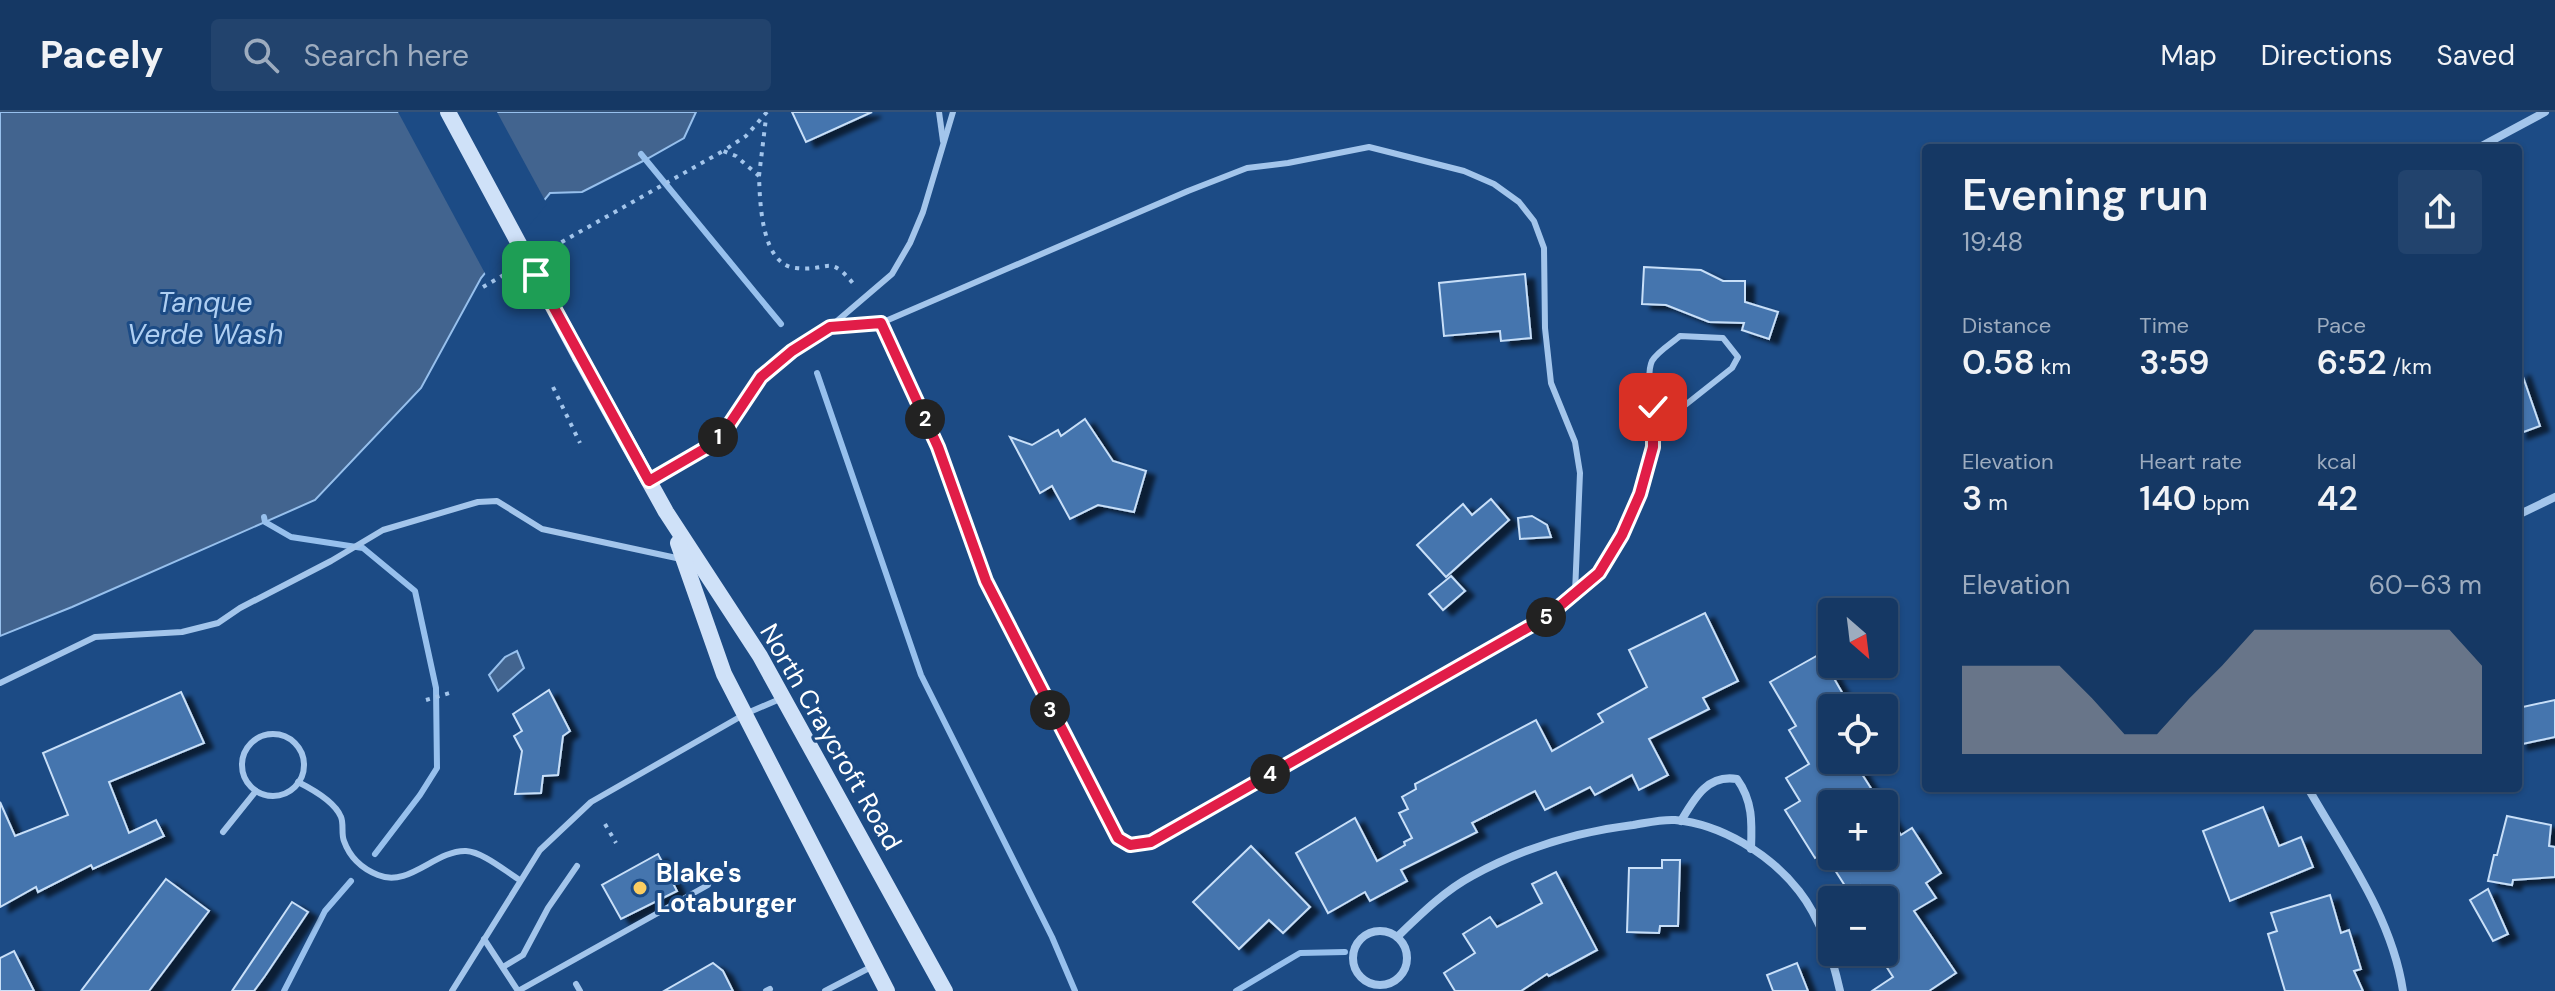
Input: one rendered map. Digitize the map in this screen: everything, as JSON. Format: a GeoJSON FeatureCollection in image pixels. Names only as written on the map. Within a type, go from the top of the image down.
{"type":"FeatureCollection","features":[{"type":"Feature","properties":{"kind":"main road","name":"North Craycroft Road"},"geometry":{"type":"LineString","coordinates":[[448,112],[666,512],[760,656],[945,991]]}},
{"type":"Feature","properties":{"kind":"main road","name":"North Craycroft Road"},"geometry":{"type":"LineString","coordinates":[[666,512],[724,674],[887,991]]}},
{"type":"Feature","properties":{"kind":"street"},"geometry":{"type":"LineString","coordinates":[[2485,144],[2545,112]]}},
{"type":"Feature","properties":{"kind":"street"},"geometry":{"type":"LineString","coordinates":[[2522,513],[2555,497]]}},
{"type":"Feature","properties":{"kind":"street"},"geometry":{"type":"LineString","coordinates":[[1681,821],[1700,791],[1725,777],[1737,779],[1744,789],[1752,818],[1751,849]]}},
{"type":"Feature","properties":{"kind":"street"},"geometry":{"type":"LineString","coordinates":[[2310,792],[2387,928],[2403,991]]}},
{"type":"Feature","properties":{"kind":"street"},"geometry":{"type":"LineString","coordinates":[[1397,937],[1423,912],[1470,877],[1531,847],[1587,830],[1674,820],[1704,826],[1737,840],[1771,862],[1799,891],[1829,949],[1840,991]]}},
{"type":"Feature","properties":{"kind":"street"},"geometry":{"type":"LineString","coordinates":[[1378,931],[1397,937],[1404,945],[1407,956],[1402,973],[1383,984],[1362,978],[1353,960],[1358,941],[1378,931]]}},
{"type":"Feature","properties":{"kind":"lane"},"geometry":{"type":"LineString","coordinates":[[939,112],[943,144]]}},
{"type":"Feature","properties":{"kind":"lane"},"geometry":{"type":"LineString","coordinates":[[649,481],[711,445],[727,428],[761,377],[775,363],[830,327],[892,274],[923,212],[953,112]]}},
{"type":"Feature","properties":{"kind":"lane"},"geometry":{"type":"LineString","coordinates":[[830,327],[881,323],[1247,168],[1369,147],[1464,171],[1494,184],[1519,202],[1534,221],[1544,248],[1545,328],[1551,383],[1575,442],[1580,473],[1575,593]]}},
{"type":"Feature","properties":{"kind":"lane"},"geometry":{"type":"LineString","coordinates":[[881,323],[938,447],[986,581],[1118,838],[1130,845],[1151,842],[1548,616],[1599,573],[1622,535],[1640,494],[1653,447],[1649,379],[1652,360],[1680,336],[1723,338],[1738,357],[1732,368],[1684,406],[1653,447]]}},
{"type":"Feature","properties":{"kind":"lane"},"geometry":{"type":"LineString","coordinates":[[0,683],[95,637],[182,632],[218,623],[383,530],[478,502],[497,501],[542,529],[684,559]]}},
{"type":"Feature","properties":{"kind":"lane"},"geometry":{"type":"LineString","coordinates":[[452,991],[540,850],[591,802],[745,714],[784,698]]}},
{"type":"Feature","properties":{"kind":"lane"},"geometry":{"type":"LineString","coordinates":[[276,734],[295,743],[303,762],[298,782],[284,794],[264,795],[256,791],[244,776],[243,756],[255,739],[276,734]]}},
{"type":"Feature","properties":{"kind":"lane"},"geometry":{"type":"LineString","coordinates":[[298,782],[320,795],[341,816],[344,841],[359,866],[381,876],[392,879],[406,875],[445,856],[465,851],[476,854],[520,880]]}},
{"type":"Feature","properties":{"kind":"lane"},"geometry":{"type":"LineString","coordinates":[[223,832],[256,791]]}},
{"type":"Feature","properties":{"kind":"lane"},"geometry":{"type":"LineString","coordinates":[[503,967],[523,955],[548,908],[577,866]]}},
{"type":"Feature","properties":{"kind":"lane"},"geometry":{"type":"LineString","coordinates":[[484,939],[518,991],[708,885],[710,875]]}},
{"type":"Feature","properties":{"kind":"lane"},"geometry":{"type":"LineString","coordinates":[[825,991],[873,966]]}},
{"type":"Feature","properties":{"kind":"path"},"geometry":{"type":"LineString","coordinates":[[601,220],[723,151],[746,136],[767,114]]}},
{"type":"Feature","properties":{"kind":"path"},"geometry":{"type":"LineString","coordinates":[[767,114],[759,176],[761,211],[770,246],[777,258],[795,268],[835,265],[864,298]]}},
{"type":"Feature","properties":{"kind":"path"},"geometry":{"type":"LineString","coordinates":[[723,151],[736,156],[759,176]]}},
{"type":"Feature","properties":{"kind":"path"},"geometry":{"type":"LineString","coordinates":[[553,387],[580,443]]}},
{"type":"Feature","properties":{"kind":"path"},"geometry":{"type":"LineString","coordinates":[[426,700],[453,692]]}},
{"type":"Feature","properties":{"kind":"path"},"geometry":{"type":"LineString","coordinates":[[605,824],[616,843]]}},
{"type":"Feature","properties":{"kind":"water","name":"Tanque Verde Wash"},"geometry":{"type":"Polygon","coordinates":[[[0,112],[696,112],[684,138],[645,160],[582,192],[550,193],[481,278],[421,388],[315,500],[0,636],[0,112]]]}},
{"type":"Feature","properties":{"kind":"water"},"geometry":{"type":"Polygon","coordinates":[[[517,651],[524,668],[498,691],[489,675],[505,657],[517,651]]]}},
{"type":"Feature","properties":{"kind":"pier"},"geometry":{"type":"Polygon","coordinates":[[[398,112],[497,112],[547,204],[487,277],[398,112]]]}},
{"type":"Feature","properties":{"kind":"building"},"geometry":{"type":"Polygon","coordinates":[[[792,112],[872,112],[806,142],[792,112]]]}},
{"type":"Feature","properties":{"kind":"building"},"geometry":{"type":"Polygon","coordinates":[[[1644,267],[1701,270],[1723,281],[1745,281],[1745,302],[1778,312],[1769,339],[1742,330],[1744,323],[1709,322],[1666,305],[1642,304],[1644,267]]]}},
{"type":"Feature","properties":{"kind":"building"},"geometry":{"type":"Polygon","coordinates":[[[1525,274],[1531,338],[1501,341],[1500,331],[1444,336],[1439,283],[1525,274]]]}},
{"type":"Feature","properties":{"kind":"building"},"geometry":{"type":"Polygon","coordinates":[[[2522,374],[2540,426],[2522,433],[2522,374]]]}},
{"type":"Feature","properties":{"kind":"building"},"geometry":{"type":"Polygon","coordinates":[[[1085,419],[1113,461],[1146,471],[1134,512],[1098,505],[1070,519],[1052,486],[1040,493],[1010,437],[1032,445],[1058,430],[1061,436],[1085,419]]]}},
{"type":"Feature","properties":{"kind":"building"},"geometry":{"type":"Polygon","coordinates":[[[1491,499],[1509,520],[1446,577],[1417,545],[1463,504],[1472,515],[1491,499]]]}},
{"type":"Feature","properties":{"kind":"building"},"geometry":{"type":"Polygon","coordinates":[[[1532,516],[1547,525],[1551,537],[1520,539],[1518,518],[1532,516]]]}},
{"type":"Feature","properties":{"kind":"building"},"geometry":{"type":"Polygon","coordinates":[[[1451,576],[1465,591],[1443,610],[1429,594],[1451,576]]]}},
{"type":"Feature","properties":{"kind":"building"},"geometry":{"type":"Polygon","coordinates":[[[1705,613],[1738,681],[1703,698],[1709,709],[1649,739],[1668,775],[1639,790],[1632,775],[1595,795],[1590,787],[1545,810],[1535,791],[1472,823],[1477,832],[1401,870],[1407,881],[1370,901],[1365,892],[1328,913],[1296,853],[1355,818],[1377,861],[1405,845],[1404,842],[1412,838],[1399,813],[1408,809],[1402,797],[1416,789],[1415,784],[1536,720],[1552,751],[1603,722],[1598,714],[1647,687],[1629,650],[1705,613]]]}},
{"type":"Feature","properties":{"kind":"building"},"geometry":{"type":"Polygon","coordinates":[[[1818,655],[1818,678],[1834,678],[1843,694],[1818,694],[1818,774],[1862,774],[1872,790],[1818,790],[1818,856],[1815,858],[1785,810],[1800,801],[1786,778],[1809,764],[1789,730],[1796,726],[1770,682],[1818,655]]]}},
{"type":"Feature","properties":{"kind":"building"},"geometry":{"type":"Polygon","coordinates":[[[549,690],[570,731],[563,736],[558,775],[543,776],[541,793],[515,794],[522,751],[514,736],[522,731],[513,714],[549,690]]]}},
{"type":"Feature","properties":{"kind":"building"},"geometry":{"type":"Polygon","coordinates":[[[181,692],[204,743],[109,782],[129,833],[156,820],[164,836],[93,869],[91,865],[38,892],[36,887],[0,907],[0,802],[15,836],[68,815],[43,753],[181,692]]]}},
{"type":"Feature","properties":{"kind":"building"},"geometry":{"type":"Polygon","coordinates":[[[2555,700],[2555,737],[2522,744],[2522,707],[2555,700]]]}},
{"type":"Feature","properties":{"kind":"building"},"geometry":{"type":"Polygon","coordinates":[[[2263,807],[2279,846],[2301,837],[2313,867],[2230,901],[2203,831],[2263,807]]]}},
{"type":"Feature","properties":{"kind":"building"},"geometry":{"type":"Polygon","coordinates":[[[2507,816],[2551,825],[2549,846],[2555,847],[2555,877],[2513,880],[2512,885],[2488,881],[2507,816]]]}},
{"type":"Feature","properties":{"kind":"building"},"geometry":{"type":"Polygon","coordinates":[[[1912,828],[1941,873],[1926,883],[1936,898],[1914,911],[1956,973],[1929,991],[1872,991],[1893,977],[1886,966],[1898,966],[1898,886],[1845,886],[1835,870],[1898,870],[1898,830],[1901,835],[1912,828]]]}},
{"type":"Feature","properties":{"kind":"building"},"geometry":{"type":"Polygon","coordinates":[[[1251,846],[1310,907],[1283,933],[1269,920],[1239,949],[1193,902],[1251,846]]]}},
{"type":"Feature","properties":{"kind":"building","name":"Blake's Lotaburger"},"geometry":{"type":"Polygon","coordinates":[[[658,854],[677,891],[621,919],[602,885],[658,854]]]}},
{"type":"Feature","properties":{"kind":"building"},"geometry":{"type":"Polygon","coordinates":[[[1662,860],[1680,860],[1678,926],[1660,926],[1659,933],[1627,932],[1629,868],[1662,868],[1662,860]]]}},
{"type":"Feature","properties":{"kind":"building"},"geometry":{"type":"Polygon","coordinates":[[[1556,872],[1597,950],[1549,976],[1547,974],[1521,991],[1455,991],[1444,973],[1475,953],[1463,934],[1490,917],[1497,927],[1542,903],[1532,884],[1556,872]]]}},
{"type":"Feature","properties":{"kind":"building"},"geometry":{"type":"Polygon","coordinates":[[[166,879],[209,911],[149,991],[81,991],[166,879]]]}},
{"type":"Feature","properties":{"kind":"building"},"geometry":{"type":"Polygon","coordinates":[[[2488,889],[2508,934],[2493,941],[2470,900],[2488,889]]]}},
{"type":"Feature","properties":{"kind":"building"},"geometry":{"type":"Polygon","coordinates":[[[2330,895],[2341,933],[2349,930],[2361,969],[2354,971],[2363,991],[2285,991],[2268,934],[2277,931],[2271,913],[2330,895]]]}},
{"type":"Feature","properties":{"kind":"building"},"geometry":{"type":"Polygon","coordinates":[[[292,902],[308,912],[265,976],[254,991],[232,991],[292,902]]]}},
{"type":"Feature","properties":{"kind":"building"},"geometry":{"type":"Polygon","coordinates":[[[14,951],[34,991],[0,991],[0,958],[14,951]]]}},
{"type":"Feature","properties":{"kind":"building"},"geometry":{"type":"Polygon","coordinates":[[[713,963],[723,971],[733,991],[664,991],[713,963]]]}},
{"type":"Feature","properties":{"kind":"building"},"geometry":{"type":"Polygon","coordinates":[[[1797,963],[1808,991],[1773,991],[1767,975],[1797,963]]]}},
{"type":"Feature","properties":{"kind":"waterway"},"geometry":{"type":"LineString","coordinates":[[641,154],[781,324]]}},
{"type":"Feature","properties":{"kind":"waterway"},"geometry":{"type":"LineString","coordinates":[[817,373],[921,675],[1052,937],[1075,991]]}},
{"type":"Feature","properties":{"kind":"waterway"},"geometry":{"type":"LineString","coordinates":[[264,517],[265,522],[291,537],[363,548],[415,591],[436,688],[437,768],[375,854]]}},
{"type":"Feature","properties":{"kind":"waterway"},"geometry":{"type":"LineString","coordinates":[[284,991],[325,911],[351,881]]}},
{"type":"Feature","properties":{"kind":"waterway"},"geometry":{"type":"LineString","coordinates":[[1236,991],[1300,953],[1345,952]]}},
{"type":"Feature","properties":{"kind":"place","name":"Blake's Lotaburger"},"geometry":{"type":"Point","coordinates":[640,888]}},
{"type":"Feature","properties":{"kind":"route"},"geometry":{"type":"LineString","coordinates":[[536,275],[649,481],[711,445],[727,428],[761,377],[792,351],[830,327],[881,323],[938,447],[986,581],[1118,838],[1130,845],[1151,842],[1548,616],[1599,573],[1622,535],[1640,494],[1653,447],[1653,407]]}}]}
